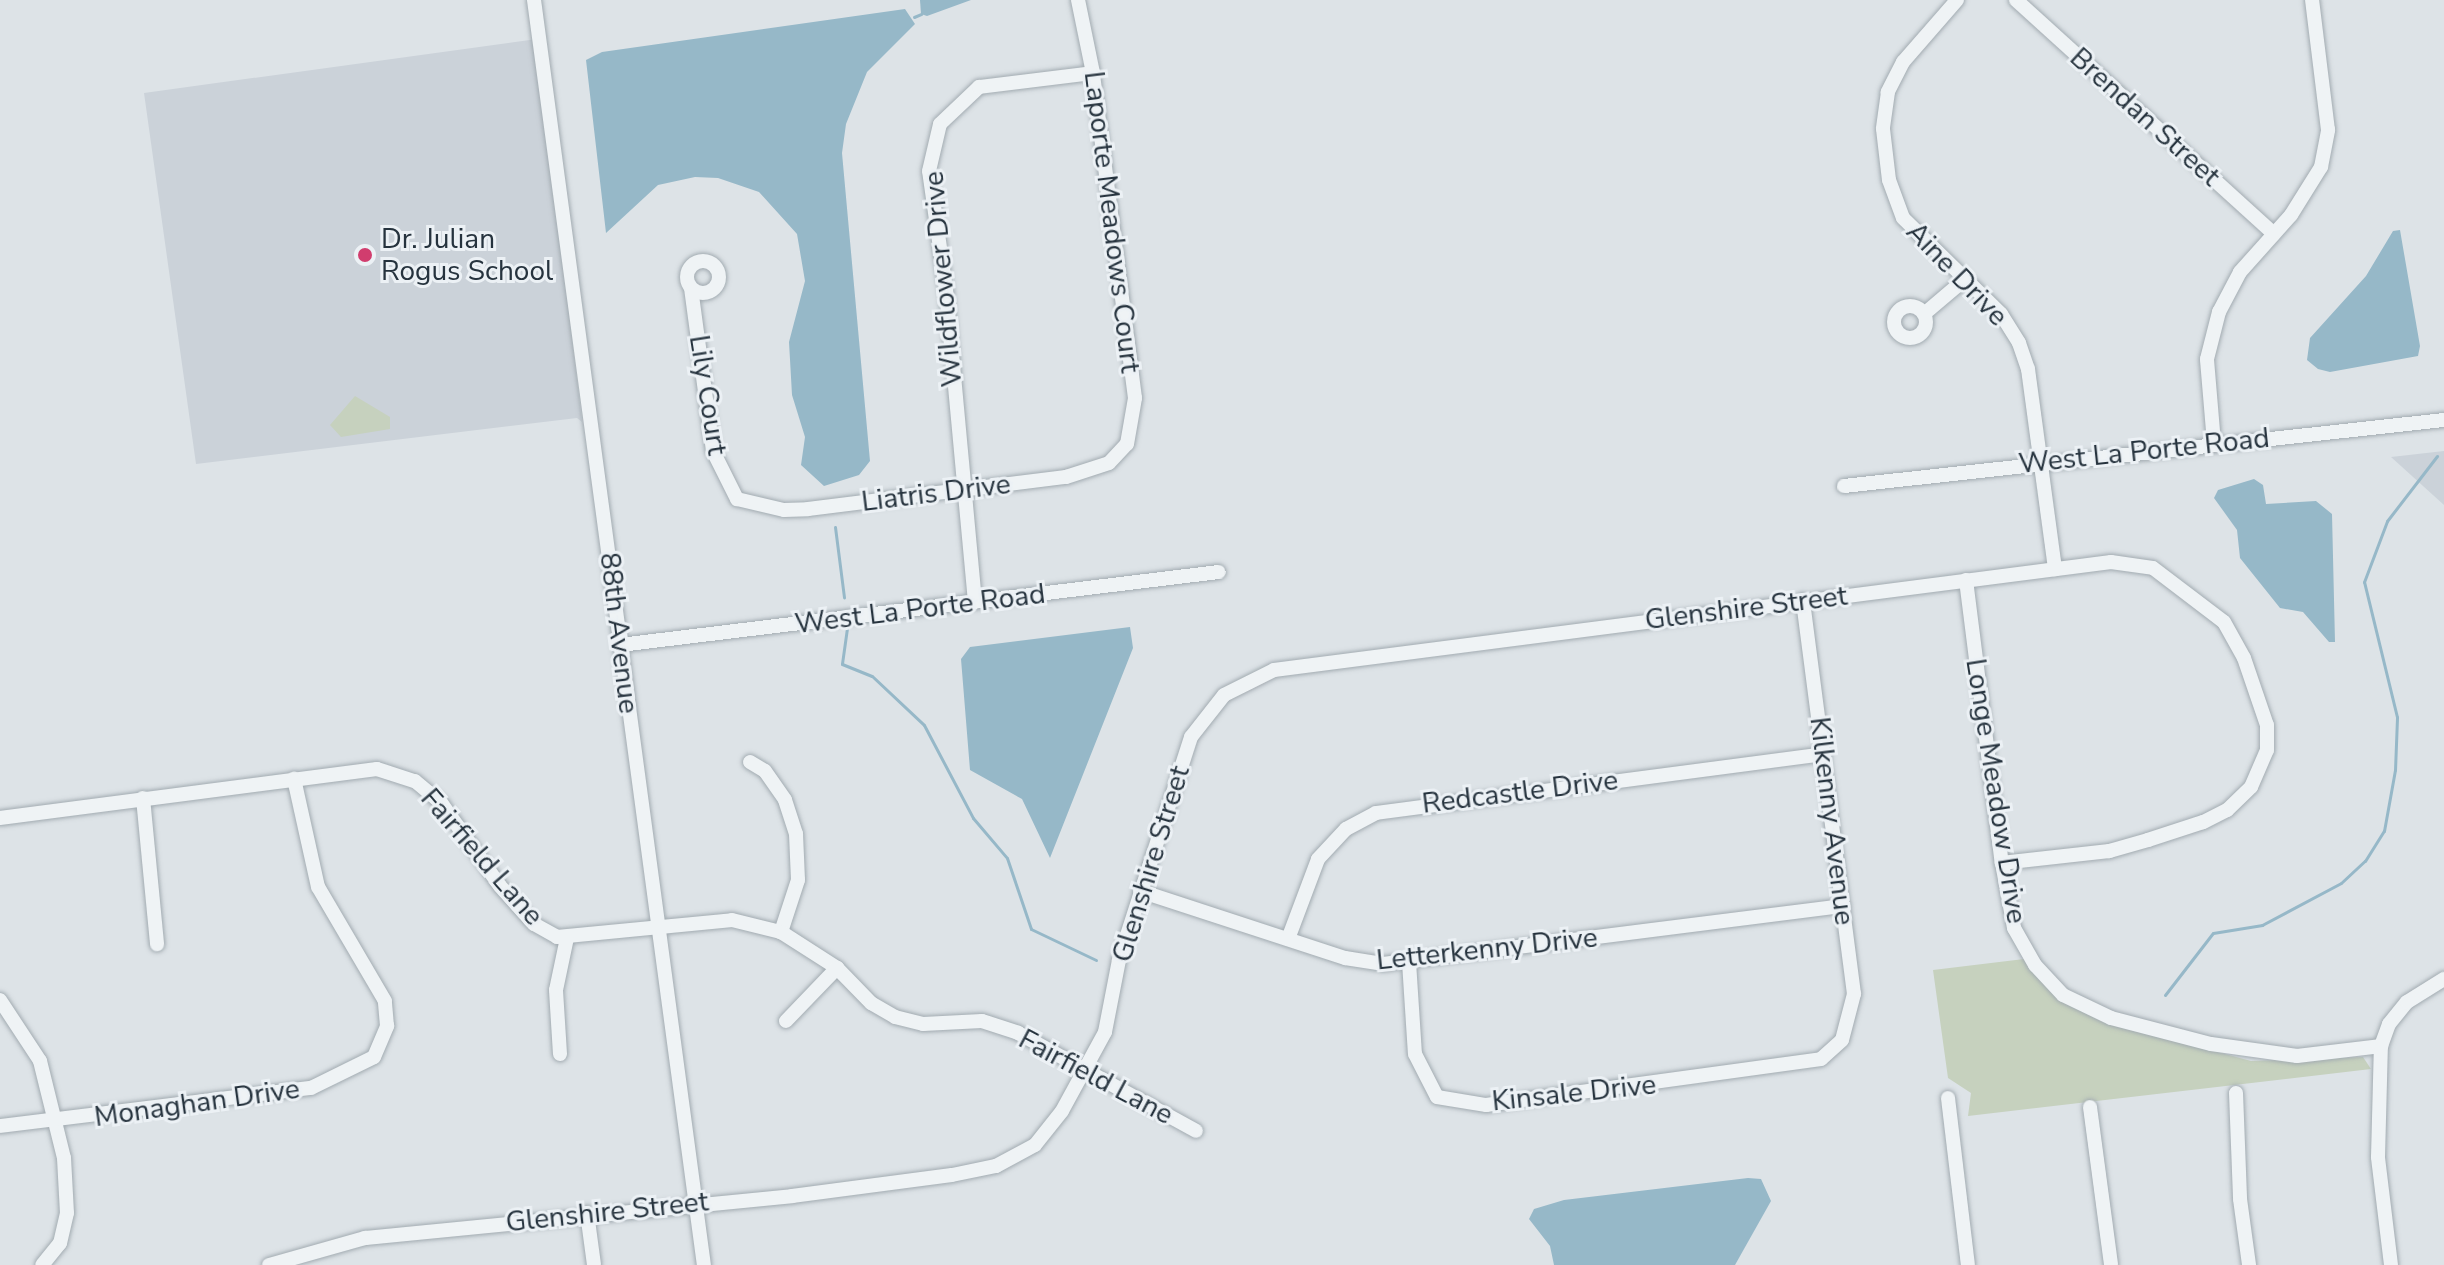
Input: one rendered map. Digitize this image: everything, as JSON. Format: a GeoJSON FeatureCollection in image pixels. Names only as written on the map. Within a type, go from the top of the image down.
{"type":"FeatureCollection","features":[{"type":"Feature","properties":{"kind":"street","name":"88th Avenue"},"geometry":{"type":"LineString","coordinates":[[534,0],[704,1265]]}},
{"type":"Feature","properties":{"kind":"street","name":"Laporte Meadows Court"},"geometry":{"type":"LineString","coordinates":[[1078,0],[1093,73],[1135,398],[1127,444]]}},
{"type":"Feature","properties":{"kind":"street","name":"Aine Drive"},"geometry":{"type":"LineString","coordinates":[[1957,0],[1903,62],[1888,92],[1883,129],[1889,180],[1903,218],[2001,314],[2019,343],[2028,369],[2055,569]]}},
{"type":"Feature","properties":{"kind":"street","name":"Brendan Street"},"geometry":{"type":"LineString","coordinates":[[2016,0],[2274,234]]}},
{"type":"Feature","properties":{"kind":"street"},"geometry":{"type":"LineString","coordinates":[[2214,443],[2207,359],[2219,312],[2240,272],[2274,234],[2321,167],[2328,130],[2312,0]]}},
{"type":"Feature","properties":{"kind":"street","name":"Wildflower Drive"},"geometry":{"type":"LineString","coordinates":[[975,602],[961,490],[946,290],[929,171],[940,124],[979,87],[1093,73]]}},
{"type":"Feature","properties":{"kind":"street"},"geometry":{"type":"LineString","coordinates":[[1924,314],[1964,280]]}},
{"type":"Feature","properties":{"kind":"street","name":"Lily Court"},"geometry":{"type":"LineString","coordinates":[[691,288],[713,451],[737,499]]}},
{"type":"Feature","properties":{"kind":"street","name":"West La Porte Road"},"geometry":{"type":"LineString","coordinates":[[1844,486],[2444,420]]}},
{"type":"Feature","properties":{"kind":"street","name":"Liatris Drive"},"geometry":{"type":"LineString","coordinates":[[737,499],[784,510],[808,509],[1090,472],[1109,463],[1127,444]]}},
{"type":"Feature","properties":{"kind":"street","name":"Glenshire Street"},"geometry":{"type":"LineString","coordinates":[[269,1265],[365,1238],[587,1213],[792,1196],[996,1166],[1035,1145],[1087,1071],[1111,1012],[1119,960],[1191,737],[1224,695],[1256,676],[1284,668],[2111,562],[2131,562],[2165,575],[2232,632],[2261,697],[2267,725],[2262,765],[2251,787],[2203,822],[2109,851],[2002,863]]}},
{"type":"Feature","properties":{"kind":"street","name":"West La Porte Road"},"geometry":{"type":"LineString","coordinates":[[620,645],[1219,572]]}},
{"type":"Feature","properties":{"kind":"street","name":"Longe Meadow Drive"},"geometry":{"type":"LineString","coordinates":[[1966,580],[2002,863],[2014,928],[2035,965],[2063,995],[2111,1018],[2245,1052],[2297,1056],[2381,1046]]}},
{"type":"Feature","properties":{"kind":"street","name":"Kilkenny Avenue"},"geometry":{"type":"LineString","coordinates":[[1803,600],[1854,994],[1842,1040]]}},
{"type":"Feature","properties":{"kind":"street","name":"Redcastle Drive"},"geometry":{"type":"LineString","coordinates":[[1288,939],[1318,859],[1346,829],[1376,813],[1824,754]]}},
{"type":"Feature","properties":{"kind":"street"},"geometry":{"type":"LineString","coordinates":[[750,762],[765,771],[785,800],[796,834],[798,880],[781,932]]}},
{"type":"Feature","properties":{"kind":"street","name":"Fairfield Lane"},"geometry":{"type":"LineString","coordinates":[[0,818],[377,769],[415,781],[442,804],[500,886],[534,924],[567,938],[732,920],[781,932],[837,968],[871,1003],[895,1017],[923,1024],[982,1021],[1018,1033],[1196,1131]]}},
{"type":"Feature","properties":{"kind":"street","name":"Monaghan Drive"},"geometry":{"type":"LineString","coordinates":[[0,1126],[55,1123],[311,1088],[374,1057],[387,1026],[385,1001],[318,887],[294,779]]}},
{"type":"Feature","properties":{"kind":"street"},"geometry":{"type":"LineString","coordinates":[[143,798],[157,944]]}},
{"type":"Feature","properties":{"kind":"street","name":"Letterkenny Drive"},"geometry":{"type":"LineString","coordinates":[[1140,891],[1360,961],[1409,962],[1843,906]]}},
{"type":"Feature","properties":{"kind":"street"},"geometry":{"type":"LineString","coordinates":[[560,1054],[556,990],[567,938]]}},
{"type":"Feature","properties":{"kind":"street","name":"Kinsale Drive"},"geometry":{"type":"LineString","coordinates":[[1409,962],[1415,1054],[1437,1097],[1486,1105],[1798,1066],[1821,1059],[1842,1040]]}},
{"type":"Feature","properties":{"kind":"street"},"geometry":{"type":"LineString","coordinates":[[786,1021],[837,968]]}},
{"type":"Feature","properties":{"kind":"street"},"geometry":{"type":"LineString","coordinates":[[2391,1265],[2378,1157],[2381,1046],[2389,1024],[2407,1002],[2444,979]]}},
{"type":"Feature","properties":{"kind":"street"},"geometry":{"type":"LineString","coordinates":[[0,1000],[40,1061],[64,1158],[67,1213],[60,1243],[42,1265]]}},
{"type":"Feature","properties":{"kind":"street"},"geometry":{"type":"LineString","coordinates":[[2236,1093],[2240,1199],[2249,1265]]}},
{"type":"Feature","properties":{"kind":"street"},"geometry":{"type":"LineString","coordinates":[[1948,1098],[1968,1265]]}},
{"type":"Feature","properties":{"kind":"street"},"geometry":{"type":"LineString","coordinates":[[2090,1107],[2111,1265]]}},
{"type":"Feature","properties":{"kind":"street"},"geometry":{"type":"LineString","coordinates":[[587,1213],[594,1265]]}},
{"type":"Feature","properties":{"kind":"shaded area","name":"Dr. Julian Rogus School"},"geometry":{"type":"Polygon","coordinates":[[[537,39],[582,422],[577,418],[196,464],[144,93],[537,39]]]}},
{"type":"Feature","properties":{"kind":"shaded area"},"geometry":{"type":"Polygon","coordinates":[[[2444,451],[2444,505],[2391,457],[2444,451]]]}},
{"type":"Feature","properties":{"kind":"green space"},"geometry":{"type":"Polygon","coordinates":[[[355,396],[390,417],[390,429],[341,437],[330,425],[355,396]]]}},
{"type":"Feature","properties":{"kind":"green space"},"geometry":{"type":"Polygon","coordinates":[[[2024,959],[2059,999],[2114,1024],[2251,1061],[2363,1057],[2371,1069],[1968,1116],[1971,1093],[1948,1078],[1933,970],[2024,959]]]}},
{"type":"Feature","properties":{"kind":"water"},"geometry":{"type":"Polygon","coordinates":[[[920,0],[971,0],[927,16],[921,14],[920,0]]]}},
{"type":"Feature","properties":{"kind":"water"},"geometry":{"type":"Polygon","coordinates":[[[905,9],[915,24],[867,72],[846,124],[842,153],[870,461],[859,475],[824,486],[801,465],[805,437],[792,395],[789,342],[805,281],[797,234],[759,192],[718,178],[695,177],[658,185],[606,233],[586,60],[602,52],[905,9]]]}},
{"type":"Feature","properties":{"kind":"water"},"geometry":{"type":"Polygon","coordinates":[[[2400,230],[2420,346],[2418,356],[2330,372],[2318,369],[2307,360],[2310,338],[2366,276],[2393,231],[2400,230]]]}},
{"type":"Feature","properties":{"kind":"water"},"geometry":{"type":"Polygon","coordinates":[[[2254,479],[2263,485],[2266,504],[2316,501],[2332,514],[2335,642],[2329,642],[2303,612],[2280,608],[2240,558],[2237,530],[2214,498],[2218,490],[2254,479]]]}},
{"type":"Feature","properties":{"kind":"water"},"geometry":{"type":"Polygon","coordinates":[[[1130,627],[1133,648],[1050,858],[1022,799],[970,770],[961,659],[970,647],[1130,627]]]}},
{"type":"Feature","properties":{"kind":"water"},"geometry":{"type":"Polygon","coordinates":[[[1761,1179],[1771,1201],[1735,1265],[1554,1265],[1550,1246],[1529,1219],[1534,1209],[1564,1200],[1761,1179]]]}},
{"type":"Feature","properties":{"kind":"waterway"},"geometry":{"type":"LineString","coordinates":[[914,17],[921,14]]}},
{"type":"Feature","properties":{"kind":"waterway"},"geometry":{"type":"LineString","coordinates":[[2165,995],[2213,933],[2262,925],[2341,883],[2365,861],[2384,831],[2395,770],[2397,717],[2364,582],[2387,521],[2437,456]]}},
{"type":"Feature","properties":{"kind":"waterway"},"geometry":{"type":"LineString","coordinates":[[835,527],[844,597]]}},
{"type":"Feature","properties":{"kind":"waterway"},"geometry":{"type":"LineString","coordinates":[[847,628],[842,664],[872,676],[924,725],[973,818],[1007,858],[1031,929],[1096,960]]}},
{"type":"Feature","properties":{"kind":"place","name":"Dr. Julian Rogus School"},"geometry":{"type":"Point","coordinates":[365,255]}}]}
